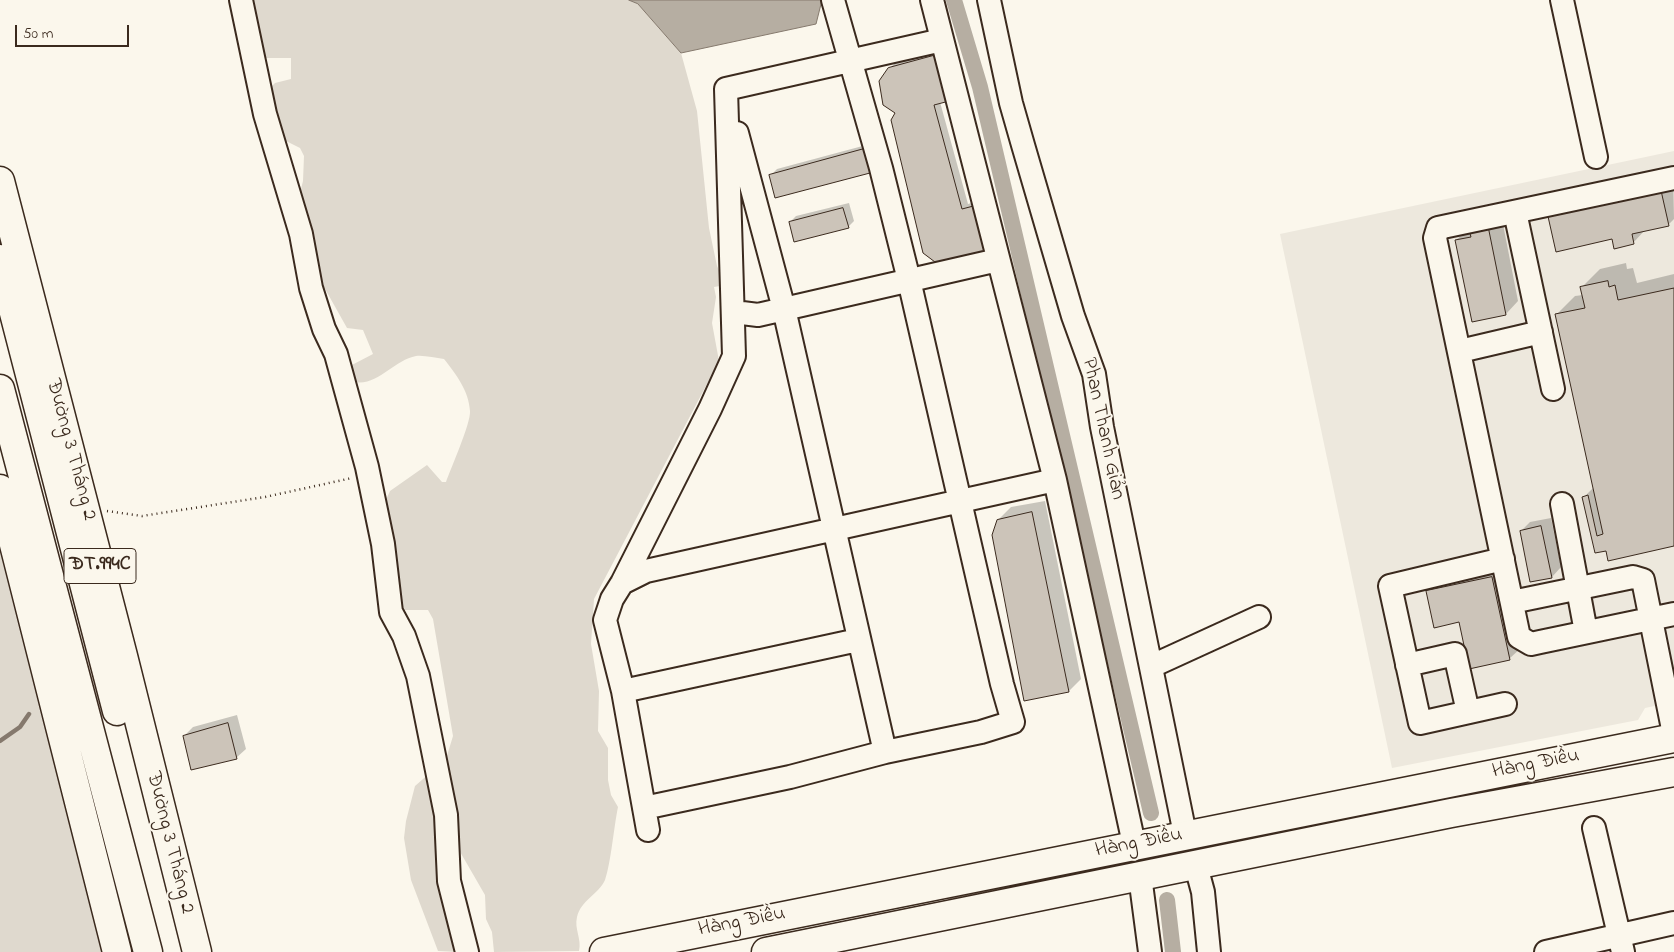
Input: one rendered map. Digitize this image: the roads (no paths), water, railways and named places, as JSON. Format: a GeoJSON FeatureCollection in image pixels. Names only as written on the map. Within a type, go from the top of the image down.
{"type":"FeatureCollection","features":[{"type":"Feature","properties":{"kind":"main road","name":"Đường 3 Tháng 2"},"geometry":{"type":"LineString","coordinates":[[0,181],[197,952]]}},
{"type":"Feature","properties":{"kind":"main road","name":"Đường 3 Tháng 2"},"geometry":{"type":"LineString","coordinates":[[0,260],[179,952]]}},
{"type":"Feature","properties":{"kind":"main road","name":"ĐT.994C"},"geometry":{"type":"LineString","coordinates":[[0,389],[148,952]]}},
{"type":"Feature","properties":{"kind":"main road"},"geometry":{"type":"LineString","coordinates":[[0,489],[117,952]]}},
{"type":"Feature","properties":{"kind":"main road","name":"Hàng Điều"},"geometry":{"type":"LineString","coordinates":[[604,952],[651,947],[1134,844],[1674,738]]}},
{"type":"Feature","properties":{"kind":"main road","name":"Hàng Điều"},"geometry":{"type":"LineString","coordinates":[[766,952],[1451,813],[1674,772]]}},
{"type":"Feature","properties":{"kind":"main road"},"geometry":{"type":"LineString","coordinates":[[1445,783],[1451,813]]}},
{"type":"Feature","properties":{"kind":"street"},"geometry":{"type":"LineString","coordinates":[[242,0],[265,114],[302,234],[310,288],[324,329],[336,354],[368,475],[383,544],[391,612],[404,636],[418,676],[446,815],[449,881],[467,952]]}},
{"type":"Feature","properties":{"kind":"street"},"geometry":{"type":"LineString","coordinates":[[644,808],[790,777],[885,752],[981,732],[1013,722],[909,280],[833,0]]}},
{"type":"Feature","properties":{"kind":"street"},"geometry":{"type":"LineString","coordinates":[[932,0],[1055,480],[1134,844]]}},
{"type":"Feature","properties":{"kind":"street","name":"Phan Thanh Giản"},"geometry":{"type":"LineString","coordinates":[[989,0],[1018,128],[1073,316],[1094,374],[1102,427],[1185,834]]}},
{"type":"Feature","properties":{"kind":"street"},"geometry":{"type":"LineString","coordinates":[[1562,0],[1596,156]]}},
{"type":"Feature","properties":{"kind":"street"},"geometry":{"type":"LineString","coordinates":[[726,89],[942,40]]}},
{"type":"Feature","properties":{"kind":"street"},"geometry":{"type":"LineString","coordinates":[[726,89],[784,309],[885,752]]}},
{"type":"Feature","properties":{"kind":"street"},"geometry":{"type":"LineString","coordinates":[[648,830],[623,691],[605,620],[612,599],[622,584],[710,409],[734,356],[726,89]]}},
{"type":"Feature","properties":{"kind":"street"},"geometry":{"type":"LineString","coordinates":[[1674,178],[1438,228],[1435,238],[1519,637],[1530,644],[1674,614]]}},
{"type":"Feature","properties":{"kind":"street"},"geometry":{"type":"LineString","coordinates":[[1515,212],[1553,389]]}},
{"type":"Feature","properties":{"kind":"street"},"geometry":{"type":"LineString","coordinates":[[734,312],[758,315],[998,260]]}},
{"type":"Feature","properties":{"kind":"street"},"geometry":{"type":"LineString","coordinates":[[1460,351],[1541,332]]}},
{"type":"Feature","properties":{"kind":"street"},"geometry":{"type":"LineString","coordinates":[[622,584],[646,571],[1055,480]]}},
{"type":"Feature","properties":{"kind":"street"},"geometry":{"type":"LineString","coordinates":[[1562,504],[1586,632]]}},
{"type":"Feature","properties":{"kind":"street"},"geometry":{"type":"LineString","coordinates":[[1502,559],[1390,586],[1420,723],[1505,704]]}},
{"type":"Feature","properties":{"kind":"street"},"geometry":{"type":"LineString","coordinates":[[1512,602],[1578,588],[1639,578],[1642,580],[1674,734]]}},
{"type":"Feature","properties":{"kind":"street"},"geometry":{"type":"LineString","coordinates":[[1152,666],[1259,616]]}},
{"type":"Feature","properties":{"kind":"street"},"geometry":{"type":"LineString","coordinates":[[623,691],[858,640]]}},
{"type":"Feature","properties":{"kind":"street"},"geometry":{"type":"LineString","coordinates":[[1407,665],[1455,654],[1468,712]]}},
{"type":"Feature","properties":{"kind":"street"},"geometry":{"type":"LineString","coordinates":[[1594,828],[1621,944]]}},
{"type":"Feature","properties":{"kind":"street"},"geometry":{"type":"LineString","coordinates":[[1196,866],[1203,892],[1209,952]]}},
{"type":"Feature","properties":{"kind":"street"},"geometry":{"type":"LineString","coordinates":[[1140,876],[1150,952]]}},
{"type":"Feature","properties":{"kind":"street"},"geometry":{"type":"LineString","coordinates":[[1546,952],[1621,944],[1674,923]]}},
{"type":"Feature","properties":{"kind":"waterway"},"geometry":{"type":"LineString","coordinates":[[954,0],[980,87],[1151,813]]}},
{"type":"Feature","properties":{"kind":"waterway"},"geometry":{"type":"LineString","coordinates":[[0,741],[20,727],[29,714]]}},
{"type":"Feature","properties":{"kind":"waterway"},"geometry":{"type":"LineString","coordinates":[[1167,900],[1173,952]]}}]}
